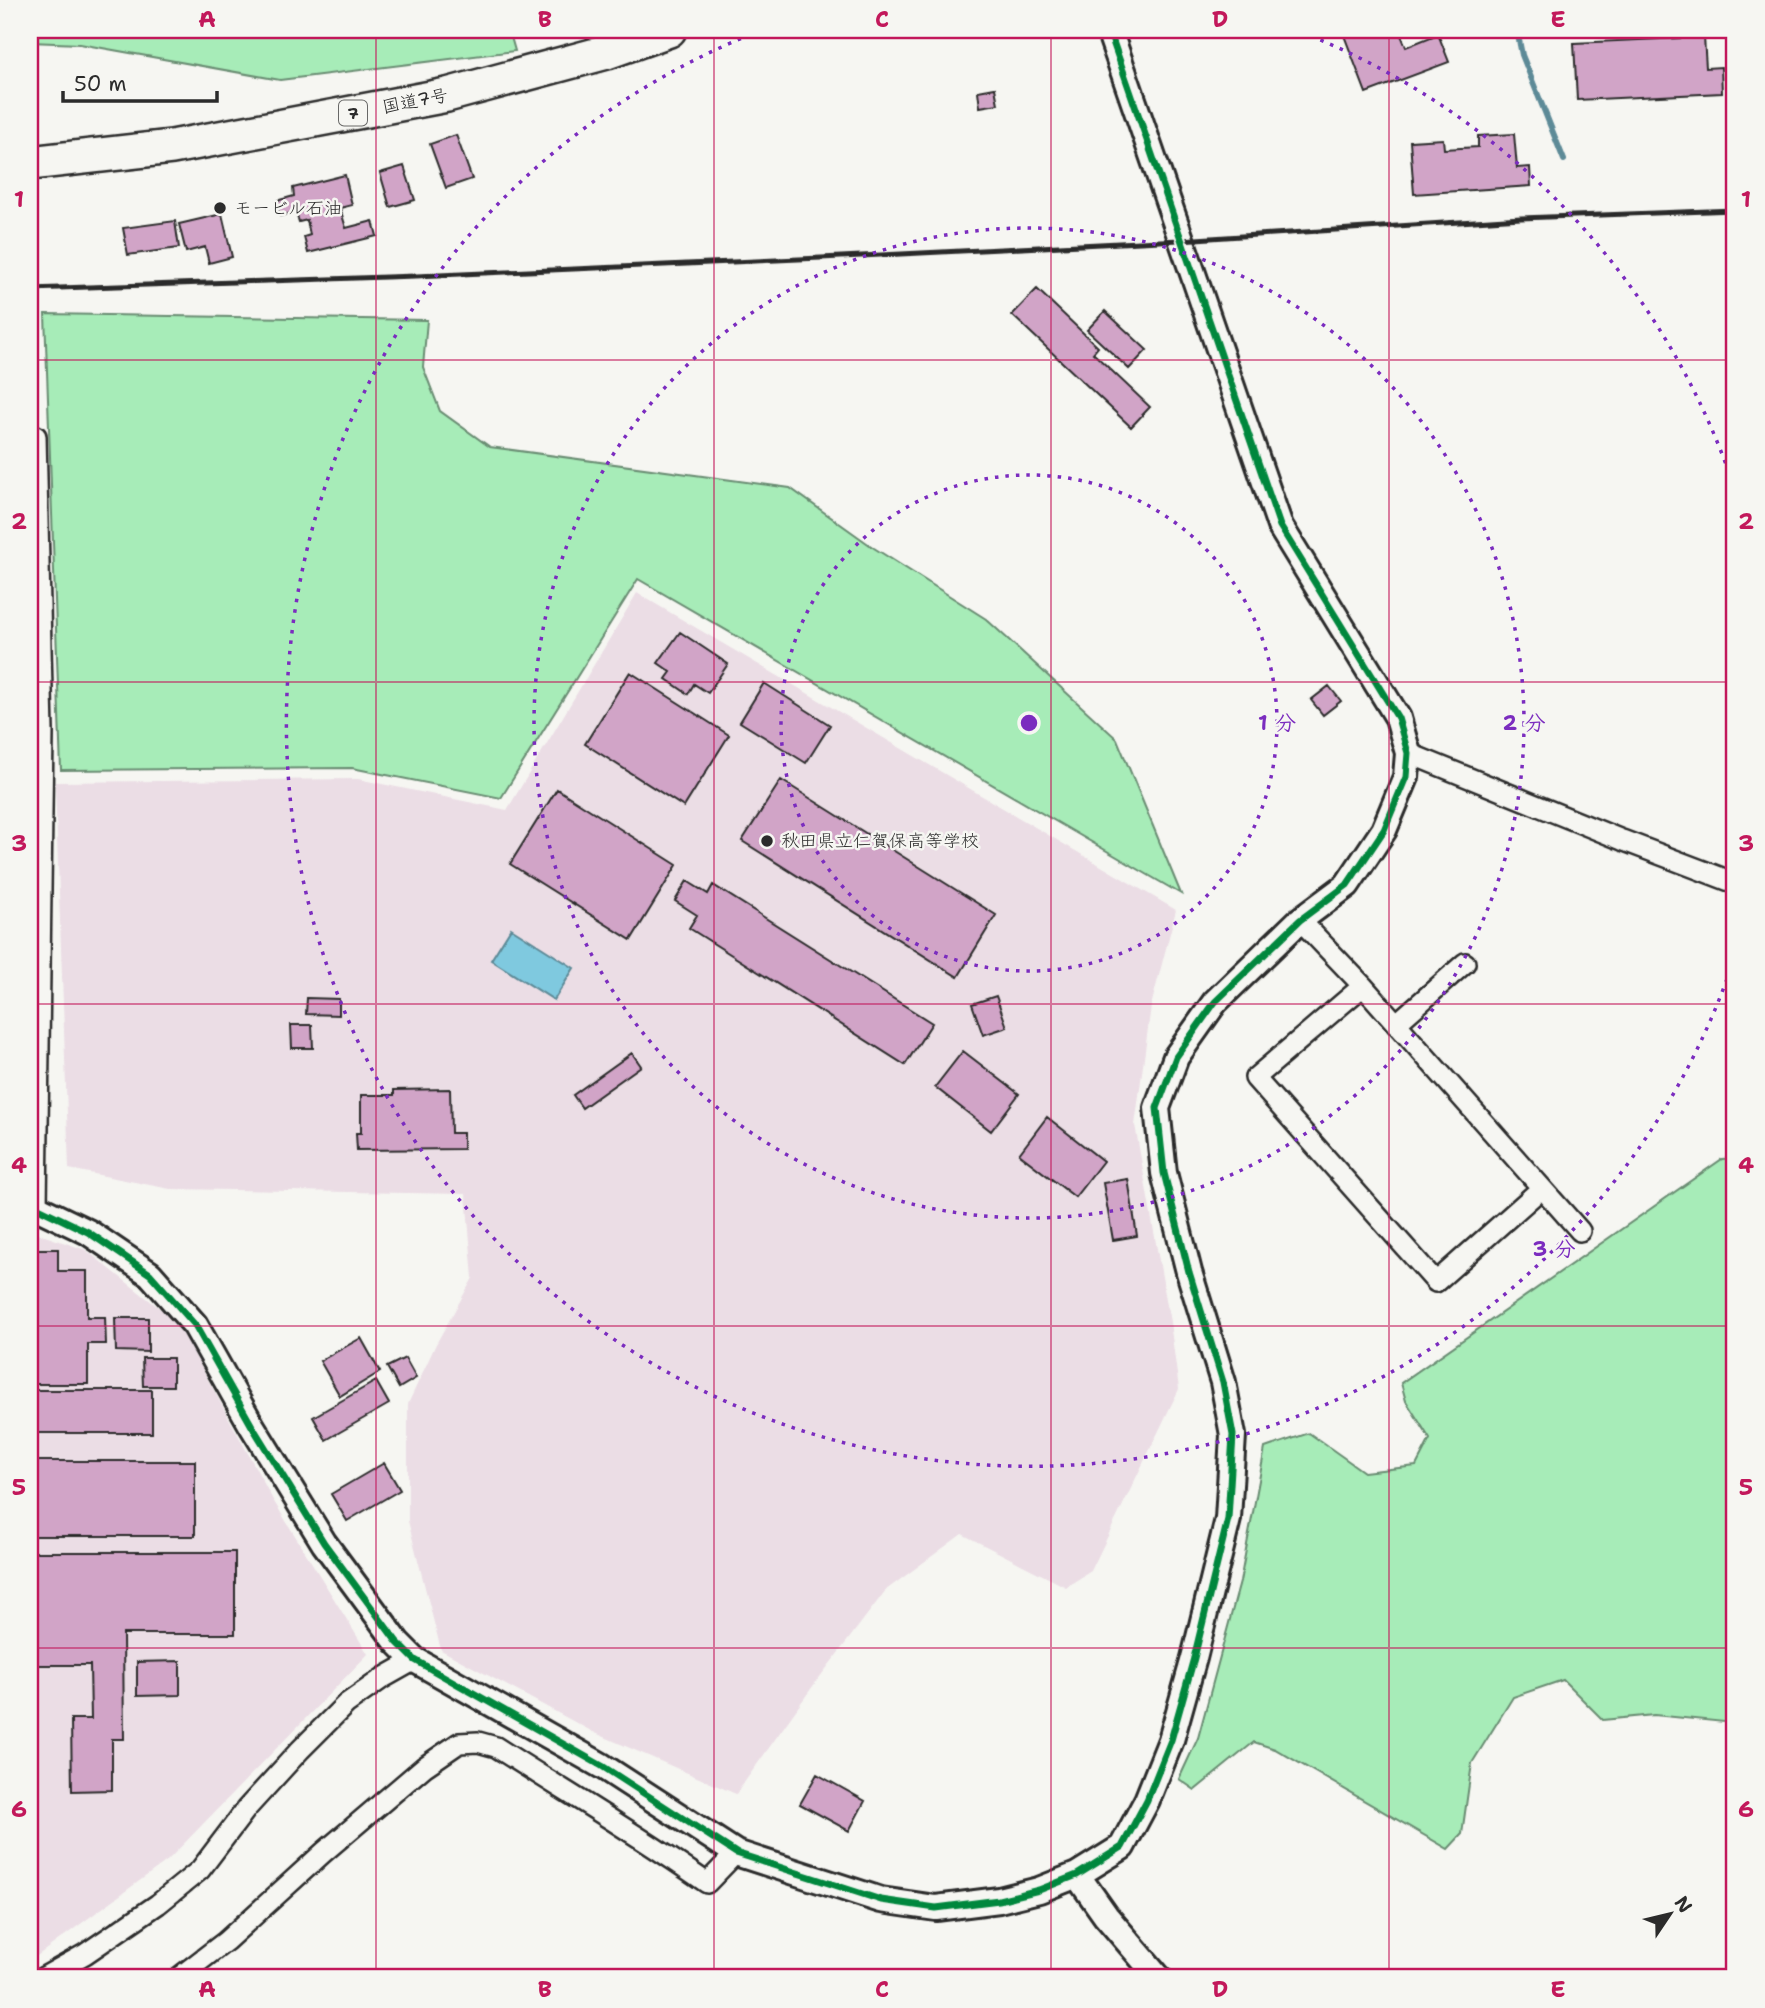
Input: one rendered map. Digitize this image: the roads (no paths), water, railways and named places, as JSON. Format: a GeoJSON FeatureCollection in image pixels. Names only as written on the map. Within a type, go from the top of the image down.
{"type":"FeatureCollection","features":[{"type":"Feature","properties":{"kind":"highway","name":"国道7号"},"geometry":{"type":"LineString","coordinates":[[30,163],[172,147],[447,95],[607,52],[669,30]]}},
{"type":"Feature","properties":{"kind":"street"},"geometry":{"type":"LineString","coordinates":[[36,436],[43,732],[33,1205],[88,1232],[150,1274],[195,1325],[252,1426],[324,1543],[397,1642],[415,1660],[602,1766],[736,1853],[881,1900],[936,1908],[1039,1890],[1077,1875],[1122,1847],[1147,1800],[1171,1740],[1228,1519],[1233,1435],[1223,1382],[1189,1272],[1164,1173],[1157,1108],[1177,1058],[1215,1002],[1300,920],[1347,885],[1384,830],[1406,777],[1408,752],[1398,719],[1280,526],[1109,30]]}},
{"type":"Feature","properties":{"kind":"street"},"geometry":{"type":"LineString","coordinates":[[1408,752],[1622,840],[1735,883]]}},
{"type":"Feature","properties":{"kind":"street"},"geometry":{"type":"LineString","coordinates":[[1300,920],[1363,986],[1580,1231]]}},
{"type":"Feature","properties":{"kind":"street"},"geometry":{"type":"LineString","coordinates":[[1396,1024],[1465,963]]}},
{"type":"Feature","properties":{"kind":"street"},"geometry":{"type":"LineString","coordinates":[[1363,986],[1255,1078],[1436,1282],[1542,1188]]}},
{"type":"Feature","properties":{"kind":"street"},"geometry":{"type":"LineString","coordinates":[[42,1978],[96,1947],[158,1904],[200,1870],[247,1808],[346,1704],[415,1660]]}},
{"type":"Feature","properties":{"kind":"street"},"geometry":{"type":"LineString","coordinates":[[178,1978],[226,1941],[324,1852],[424,1767],[459,1743],[478,1742],[496,1747],[633,1835],[657,1847],[707,1882],[736,1853]]}},
{"type":"Feature","properties":{"kind":"street"},"geometry":{"type":"LineString","coordinates":[[1077,1875],[1106,1916],[1159,1978]]}},
{"type":"Feature","properties":{"kind":"water"},"geometry":{"type":"Polygon","coordinates":[[[511,928],[574,968],[554,1000],[491,960],[511,928]]]}},
{"type":"Feature","properties":{"kind":"waterway"},"geometry":{"type":"LineString","coordinates":[[1517,30],[1522,55],[1564,160]]}},
{"type":"Feature","properties":{"kind":"railway"},"geometry":{"type":"LineString","coordinates":[[30,289],[416,276],[821,258],[1180,240],[1521,218],[1735,210]]}},
{"type":"Feature","properties":{"kind":"place","name":"モービル石油"},"geometry":{"type":"Point","coordinates":[220,208]}},
{"type":"Feature","properties":{"kind":"place","name":"秋田県立仁賀保高等学校"},"geometry":{"type":"Point","coordinates":[767,841]}}]}
